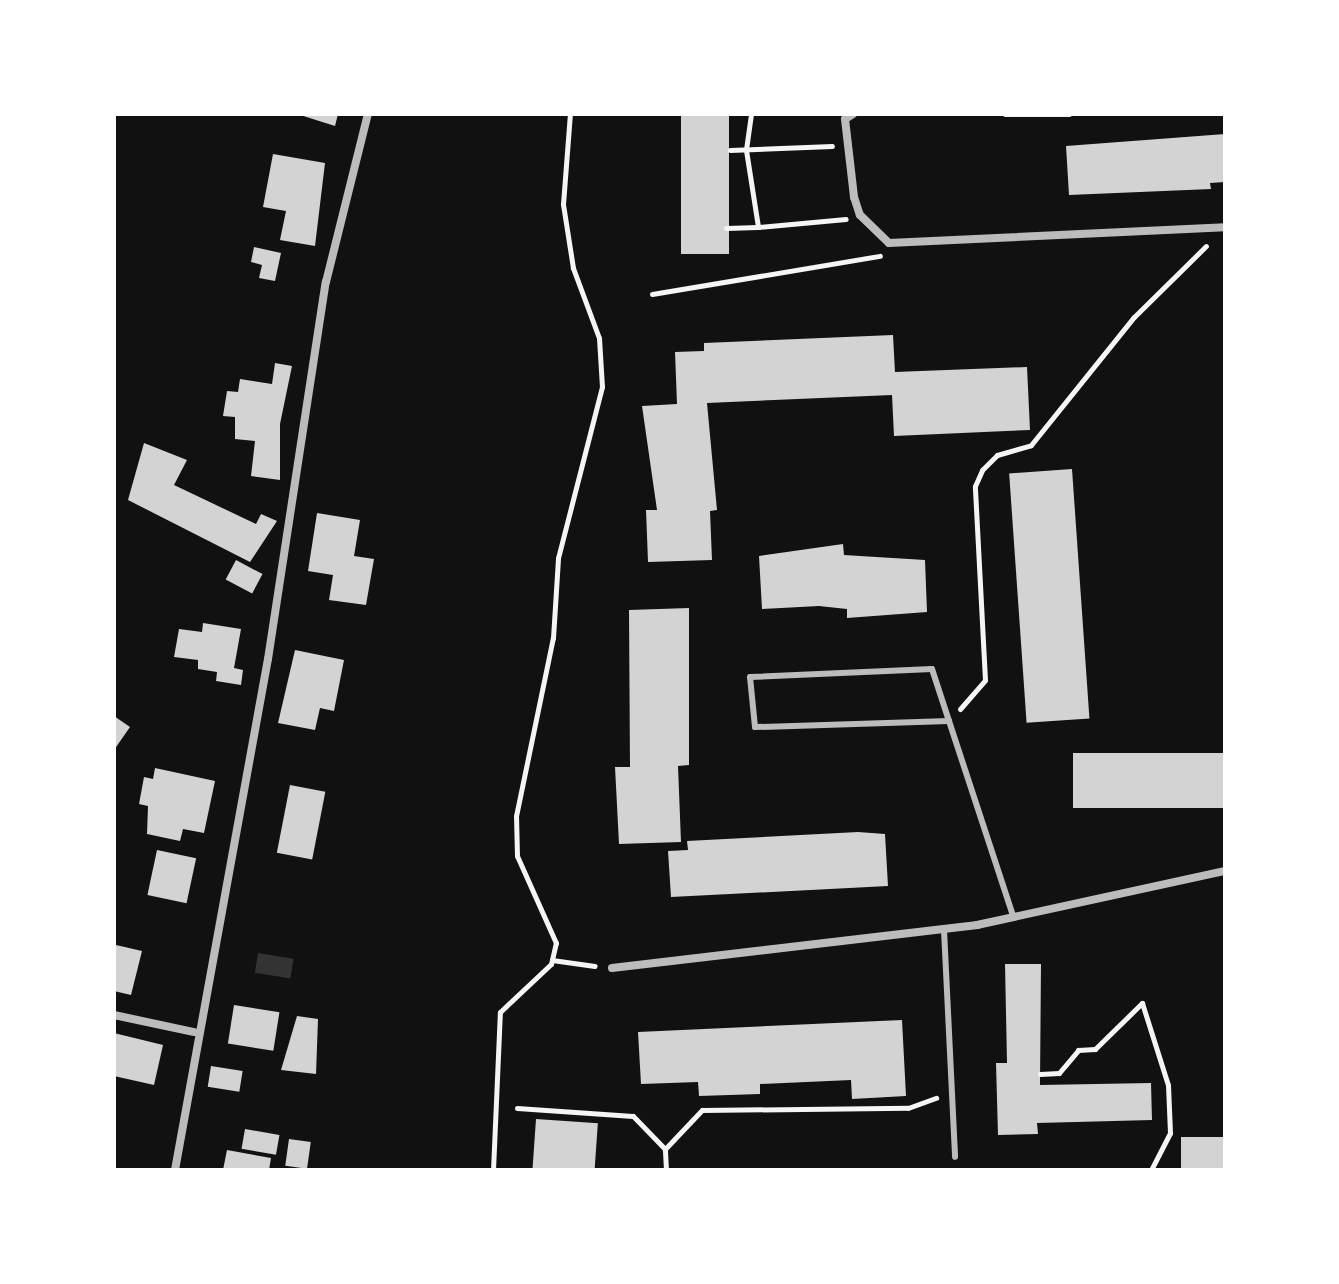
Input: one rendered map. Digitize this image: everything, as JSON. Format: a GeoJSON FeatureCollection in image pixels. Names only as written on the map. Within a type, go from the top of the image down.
{"type":"FeatureCollection","features":[{"type":"Feature","properties":{"kind":"street"},"geometry":{"type":"LineString","coordinates":[[175,1170],[194,1032],[268,659],[326,282],[368,114]]}},
{"type":"Feature","properties":{"kind":"street"},"geometry":{"type":"LineString","coordinates":[[833,114],[849,116],[860,215],[889,243],[1222,228]]}},
{"type":"Feature","properties":{"kind":"street"},"geometry":{"type":"LineString","coordinates":[[612,968],[944,930],[1225,871]]}},
{"type":"Feature","properties":{"kind":"street"},"geometry":{"type":"LineString","coordinates":[[114,1015],[194,1032]]}},
{"type":"Feature","properties":{"kind":"lane"},"geometry":{"type":"LineString","coordinates":[[949,721],[755,727],[750,677],[932,669],[1013,916]]}},
{"type":"Feature","properties":{"kind":"lane"},"geometry":{"type":"LineString","coordinates":[[944,930],[955,1157]]}},
{"type":"Feature","properties":{"kind":"path"},"geometry":{"type":"LineString","coordinates":[[493,1170],[500,1012],[552,960],[549,921],[517,856],[516,816],[553,638],[558,558],[602,387],[599,338],[573,268],[563,204],[570,114]]}},
{"type":"Feature","properties":{"kind":"path"},"geometry":{"type":"LineString","coordinates":[[751,114],[746,150],[758,227]]}},
{"type":"Feature","properties":{"kind":"path"},"geometry":{"type":"LineString","coordinates":[[833,114],[835,162]]}},
{"type":"Feature","properties":{"kind":"path"},"geometry":{"type":"LineString","coordinates":[[1005,114],[1069,114]]}},
{"type":"Feature","properties":{"kind":"path"},"geometry":{"type":"LineString","coordinates":[[730,150],[833,146]]}},
{"type":"Feature","properties":{"kind":"path"},"geometry":{"type":"LineString","coordinates":[[726,228],[843,221],[841,209]]}},
{"type":"Feature","properties":{"kind":"path"},"geometry":{"type":"LineString","coordinates":[[949,721],[985,680],[975,486],[982,470],[997,455],[1031,445],[1134,317],[1222,228]]}},
{"type":"Feature","properties":{"kind":"path"},"geometry":{"type":"LineString","coordinates":[[652,294],[897,253]]}},
{"type":"Feature","properties":{"kind":"path"},"geometry":{"type":"LineString","coordinates":[[552,960],[612,968]]}},
{"type":"Feature","properties":{"kind":"path"},"geometry":{"type":"LineString","coordinates":[[1040,1074],[1059,1073],[1078,1050],[1095,1049],[1142,1003],[1168,1085],[1170,1133],[1151,1170]]}},
{"type":"Feature","properties":{"kind":"path"},"geometry":{"type":"LineString","coordinates":[[665,1149],[702,1110],[908,1108],[952,1092]]}},
{"type":"Feature","properties":{"kind":"path"},"geometry":{"type":"LineString","coordinates":[[517,1108],[633,1116],[665,1149],[666,1170]]}},
{"type":"Feature","properties":{"kind":"shaded area"},"geometry":{"type":"Polygon","coordinates":[[[258,953],[294,959],[290,978],[255,973],[258,953]]]}},
{"type":"Feature","properties":{"kind":"building"},"geometry":{"type":"Polygon","coordinates":[[[297,114],[338,114],[335,126],[297,114]]]}},
{"type":"Feature","properties":{"kind":"building"},"geometry":{"type":"Polygon","coordinates":[[[681,114],[729,114],[729,254],[681,254],[681,114]]]}},
{"type":"Feature","properties":{"kind":"building"},"geometry":{"type":"Polygon","coordinates":[[[1225,134],[1225,182],[1210,183],[1211,189],[1069,195],[1066,146],[1225,134]]]}},
{"type":"Feature","properties":{"kind":"building"},"geometry":{"type":"Polygon","coordinates":[[[273,154],[325,163],[315,246],[280,240],[286,211],[263,207],[273,154]]]}},
{"type":"Feature","properties":{"kind":"building"},"geometry":{"type":"Polygon","coordinates":[[[254,247],[281,253],[275,281],[259,278],[262,265],[251,262],[254,247]]]}},
{"type":"Feature","properties":{"kind":"building"},"geometry":{"type":"Polygon","coordinates":[[[893,335],[895,372],[1027,367],[1030,430],[894,436],[892,395],[707,403],[717,510],[710,511],[712,560],[648,562],[646,510],[657,510],[642,406],[677,404],[675,352],[704,351],[704,343],[893,335]]]}},
{"type":"Feature","properties":{"kind":"building"},"geometry":{"type":"Polygon","coordinates":[[[275,363],[292,366],[280,424],[280,480],[251,476],[255,441],[235,439],[235,417],[223,416],[227,391],[238,392],[240,379],[272,384],[275,363]]]}},
{"type":"Feature","properties":{"kind":"building"},"geometry":{"type":"Polygon","coordinates":[[[144,443],[187,460],[174,485],[256,524],[261,514],[277,521],[250,562],[128,500],[144,443]]]}},
{"type":"Feature","properties":{"kind":"building"},"geometry":{"type":"Polygon","coordinates":[[[1072,469],[1089,718],[1027,723],[1009,473],[1072,469]]]}},
{"type":"Feature","properties":{"kind":"building"},"geometry":{"type":"Polygon","coordinates":[[[317,513],[360,520],[354,556],[374,559],[366,605],[329,600],[333,575],[308,571],[317,513]]]}},
{"type":"Feature","properties":{"kind":"building"},"geometry":{"type":"Polygon","coordinates":[[[843,544],[844,555],[925,560],[927,612],[847,618],[847,609],[819,606],[762,609],[759,556],[843,544]]]}},
{"type":"Feature","properties":{"kind":"building"},"geometry":{"type":"Polygon","coordinates":[[[236,560],[262,574],[252,594],[226,579],[236,560]]]}},
{"type":"Feature","properties":{"kind":"building"},"geometry":{"type":"Polygon","coordinates":[[[689,608],[689,765],[678,766],[681,842],[619,844],[615,767],[630,767],[629,610],[689,608]]]}},
{"type":"Feature","properties":{"kind":"building"},"geometry":{"type":"Polygon","coordinates":[[[203,623],[241,629],[234,668],[243,670],[241,685],[216,681],[217,672],[198,669],[198,660],[174,657],[179,629],[202,632],[203,623]]]}},
{"type":"Feature","properties":{"kind":"building"},"geometry":{"type":"Polygon","coordinates":[[[295,650],[344,660],[334,711],[320,708],[315,730],[278,723],[295,650]]]}},
{"type":"Feature","properties":{"kind":"building"},"geometry":{"type":"Polygon","coordinates":[[[114,716],[130,727],[114,750],[114,716]]]}},
{"type":"Feature","properties":{"kind":"building"},"geometry":{"type":"Polygon","coordinates":[[[1073,753],[1225,753],[1225,808],[1073,808],[1073,753]]]}},
{"type":"Feature","properties":{"kind":"building"},"geometry":{"type":"Polygon","coordinates":[[[155,768],[215,781],[204,833],[183,829],[180,841],[147,834],[148,806],[139,804],[144,777],[153,779],[155,768]]]}},
{"type":"Feature","properties":{"kind":"building"},"geometry":{"type":"Polygon","coordinates":[[[290,785],[325,792],[312,860],[277,853],[290,785]]]}},
{"type":"Feature","properties":{"kind":"building"},"geometry":{"type":"Polygon","coordinates":[[[858,832],[885,834],[888,886],[671,897],[668,851],[688,850],[687,841],[858,832]]]}},
{"type":"Feature","properties":{"kind":"building"},"geometry":{"type":"Polygon","coordinates":[[[157,850],[196,858],[187,903],[147,895],[157,850]]]}},
{"type":"Feature","properties":{"kind":"building"},"geometry":{"type":"Polygon","coordinates":[[[116,945],[142,951],[131,995],[114,991],[116,945]]]}},
{"type":"Feature","properties":{"kind":"building"},"geometry":{"type":"Polygon","coordinates":[[[1005,964],[1041,964],[1040,1085],[1151,1083],[1152,1120],[1037,1123],[1038,1134],[998,1135],[996,1063],[1007,1063],[1005,964]]]}},
{"type":"Feature","properties":{"kind":"building"},"geometry":{"type":"Polygon","coordinates":[[[234,1005],[279,1012],[273,1051],[228,1044],[234,1005]]]}},
{"type":"Feature","properties":{"kind":"building"},"geometry":{"type":"Polygon","coordinates":[[[297,1016],[318,1019],[316,1074],[281,1070],[297,1016]]]}},
{"type":"Feature","properties":{"kind":"building"},"geometry":{"type":"Polygon","coordinates":[[[902,1020],[906,1096],[852,1099],[851,1080],[760,1084],[760,1094],[699,1096],[698,1082],[641,1084],[638,1032],[902,1020]]]}},
{"type":"Feature","properties":{"kind":"building"},"geometry":{"type":"Polygon","coordinates":[[[114,1033],[163,1045],[154,1085],[114,1076],[114,1033]]]}},
{"type":"Feature","properties":{"kind":"building"},"geometry":{"type":"Polygon","coordinates":[[[211,1066],[243,1071],[239,1092],[208,1087],[211,1066]]]}},
{"type":"Feature","properties":{"kind":"building"},"geometry":{"type":"Polygon","coordinates":[[[536,1119],[598,1123],[595,1170],[532,1170],[536,1119]]]}},
{"type":"Feature","properties":{"kind":"building"},"geometry":{"type":"Polygon","coordinates":[[[245,1129],[279,1135],[276,1155],[242,1149],[245,1129]]]}},
{"type":"Feature","properties":{"kind":"building"},"geometry":{"type":"Polygon","coordinates":[[[1181,1137],[1225,1137],[1225,1170],[1181,1170],[1181,1137]]]}},
{"type":"Feature","properties":{"kind":"building"},"geometry":{"type":"Polygon","coordinates":[[[289,1139],[311,1142],[307,1169],[285,1166],[289,1139]]]}},
{"type":"Feature","properties":{"kind":"building"},"geometry":{"type":"Polygon","coordinates":[[[227,1150],[271,1158],[269,1170],[223,1170],[227,1150]]]}}]}
